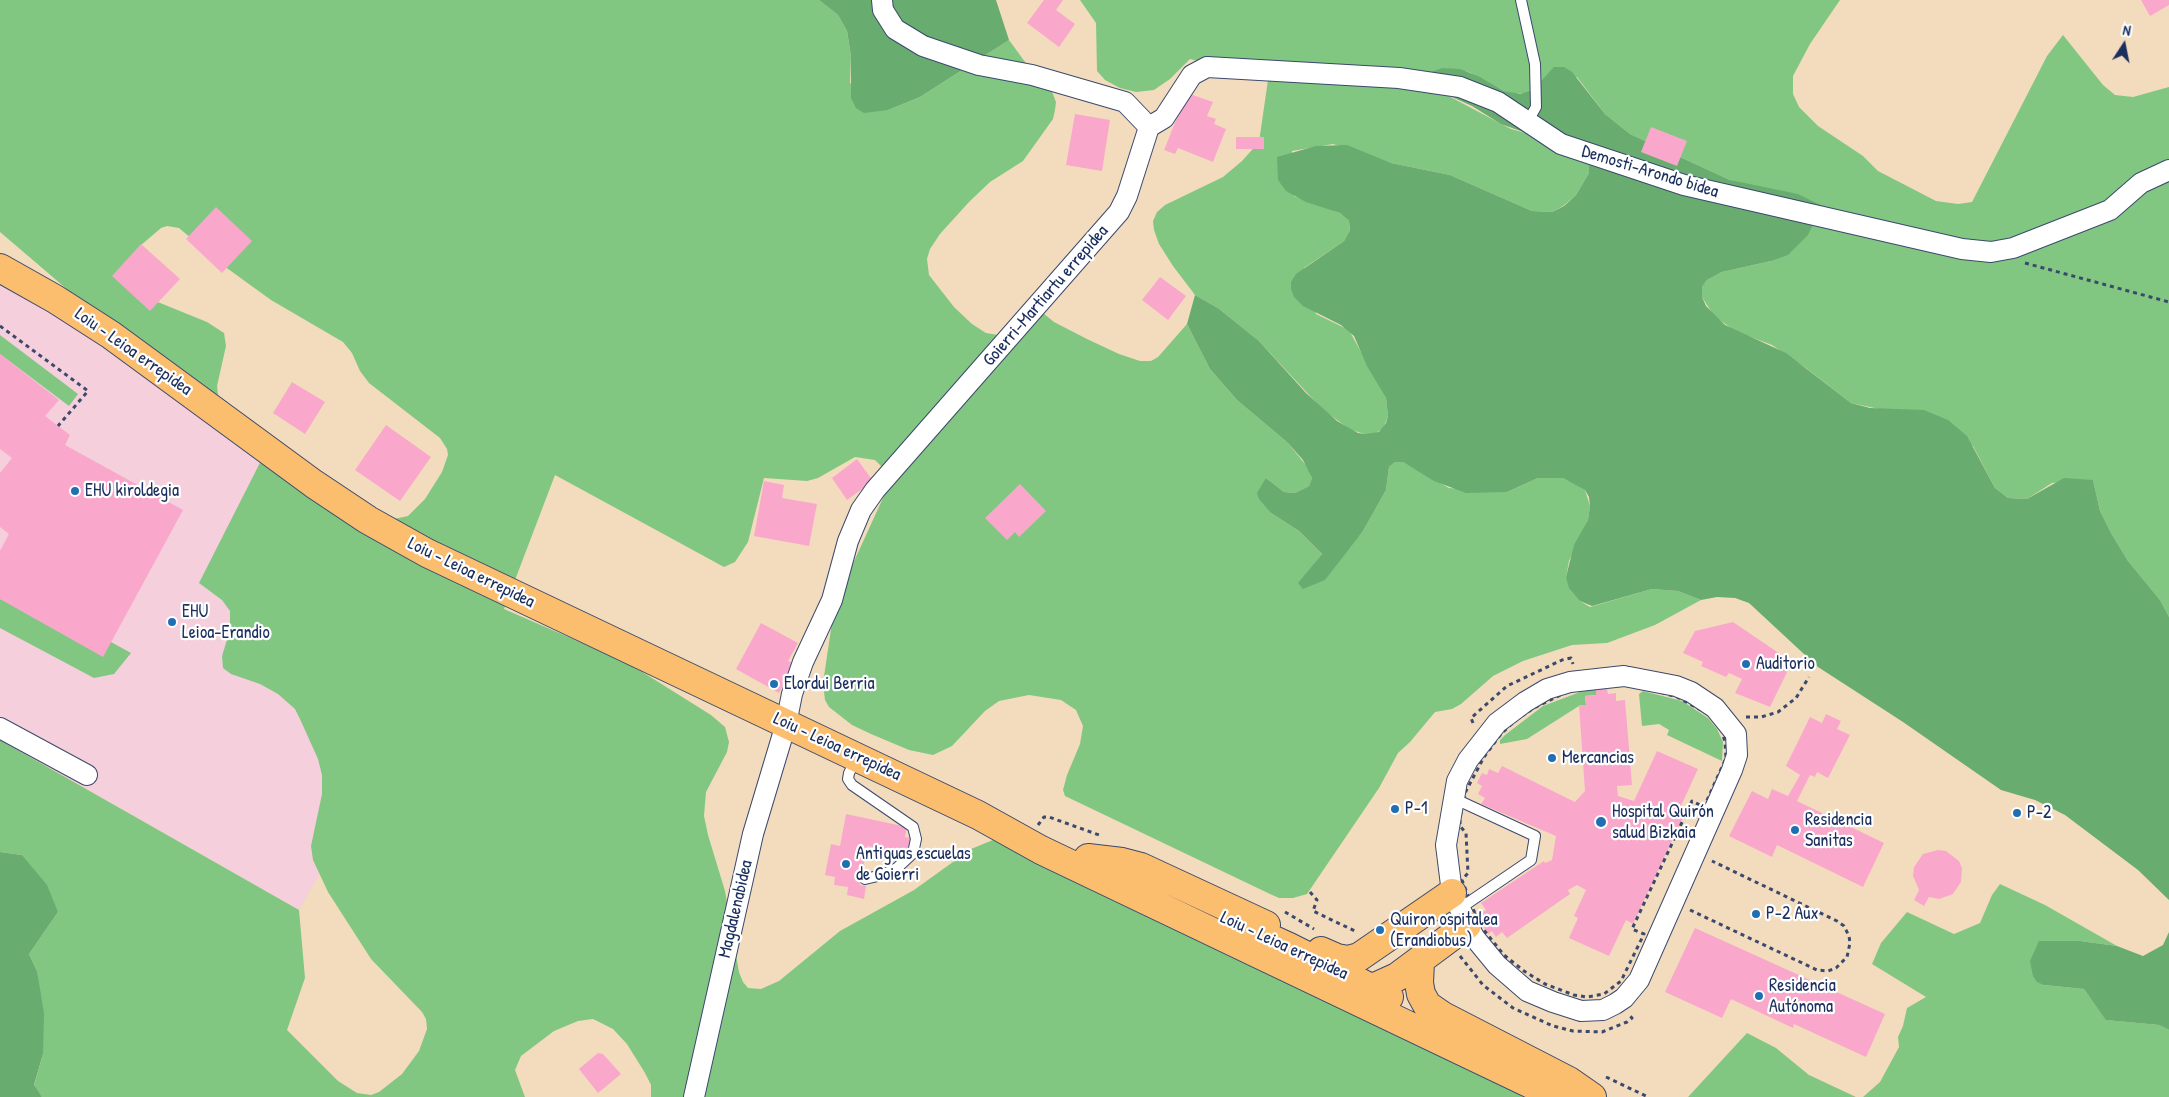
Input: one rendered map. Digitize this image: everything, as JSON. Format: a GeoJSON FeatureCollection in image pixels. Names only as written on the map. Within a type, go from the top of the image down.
{"type":"FeatureCollection","features":[{"type":"Feature","properties":{"kind":"main road","name":"Loiu - Leioa errepidea"},"geometry":{"type":"LineString","coordinates":[[0,268],[111,334],[314,484],[368,520],[427,553],[978,815],[1041,850],[1558,1097]]}},
{"type":"Feature","properties":{"kind":"main road","name":"Loiu - Leioa errepidea"},"geometry":{"type":"LineString","coordinates":[[978,815],[1034,834],[1289,946],[1372,988],[1488,1053],[1580,1097]]}},
{"type":"Feature","properties":{"kind":"main road"},"geometry":{"type":"LineString","coordinates":[[1088,858],[1122,862],[1141,867],[1337,958],[1348,960],[1359,957],[1415,918],[1462,907]]}},
{"type":"Feature","properties":{"kind":"main road"},"geometry":{"type":"LineString","coordinates":[[1185,918],[1236,932],[1357,990],[1372,988],[1397,978],[1426,956],[1462,907]]}},
{"type":"Feature","properties":{"kind":"main road"},"geometry":{"type":"LineString","coordinates":[[1415,918],[1430,923],[1436,929],[1418,983],[1421,994],[1427,1004],[1443,1016],[1568,1081],[1592,1097]]}},
{"type":"Feature","properties":{"kind":"street"},"geometry":{"type":"LineString","coordinates":[[882,0],[883,10],[895,29],[923,46],[979,65],[1032,75],[1125,102],[1149,127]]}},
{"type":"Feature","properties":{"kind":"street","name":"Demosti-Arondo bidea"},"geometry":{"type":"LineString","coordinates":[[1149,127],[1164,118],[1192,75],[1207,67],[1399,78],[1460,87],[1498,102],[1561,144],[1684,185],[1962,249],[1991,252],[2013,248],[2110,210],[2141,183],[2169,170]]}},
{"type":"Feature","properties":{"kind":"street","name":"Goierri-Martiartu errepidea"},"geometry":{"type":"LineString","coordinates":[[786,724],[792,694],[803,662],[832,600],[848,541],[861,510],[875,490],[1119,212],[1127,196],[1149,127]]}},
{"type":"Feature","properties":{"kind":"street"},"geometry":{"type":"LineString","coordinates":[[1624,676],[1651,680],[1691,692],[1716,708],[1736,734],[1736,755],[1732,770],[1678,889],[1654,949],[1639,980],[1630,992],[1603,1010],[1581,1011],[1527,991],[1497,965],[1462,907],[1446,845],[1458,800],[1458,781],[1475,737],[1524,702],[1547,689],[1570,682],[1624,676]]}},
{"type":"Feature","properties":{"kind":"street","name":"Magdalenabidea"},"geometry":{"type":"LineString","coordinates":[[694,1097],[753,834],[786,724]]}},
{"type":"Feature","properties":{"kind":"street"},"geometry":{"type":"LineString","coordinates":[[0,728],[87,775]]}},
{"type":"Feature","properties":{"kind":"lane"},"geometry":{"type":"LineString","coordinates":[[1522,0],[1535,64],[1536,107],[1528,121]]}},
{"type":"Feature","properties":{"kind":"lane"},"geometry":{"type":"LineString","coordinates":[[857,757],[849,773],[848,779],[852,785],[913,827],[916,839],[913,854],[903,863],[882,876],[865,879]]}},
{"type":"Feature","properties":{"kind":"lane"},"geometry":{"type":"LineString","coordinates":[[1458,800],[1535,836],[1531,860],[1462,907]]}},
{"type":"Feature","properties":{"kind":"path"},"geometry":{"type":"LineString","coordinates":[[2023,263],[2169,302]]}},
{"type":"Feature","properties":{"kind":"path"},"geometry":{"type":"LineString","coordinates":[[0,326],[88,391],[58,426]]}},
{"type":"Feature","properties":{"kind":"path"},"geometry":{"type":"LineString","coordinates":[[1475,737],[1471,718],[1506,686],[1562,660],[1572,658],[1574,668]]}},
{"type":"Feature","properties":{"kind":"path"},"geometry":{"type":"LineString","coordinates":[[1741,716],[1761,717],[1778,712],[1796,698],[1809,677]]}},
{"type":"Feature","properties":{"kind":"path"},"geometry":{"type":"LineString","coordinates":[[1622,685],[1649,689],[1677,697],[1710,715],[1722,731],[1725,742],[1724,765],[1704,807],[1692,802],[1632,929],[1644,934],[1621,981],[1611,991],[1595,996],[1574,996],[1545,984],[1524,971],[1493,942],[1462,907],[1462,880],[1468,873],[1466,833],[1460,826],[1458,800],[1502,734],[1534,708],[1567,692],[1585,688],[1622,685]]}},
{"type":"Feature","properties":{"kind":"path"},"geometry":{"type":"LineString","coordinates":[[1310,892],[1317,900],[1313,911],[1362,933]]}},
{"type":"Feature","properties":{"kind":"shaded area","name":"EHU Leioa-Erandio"},"geometry":{"type":"Polygon","coordinates":[[[0,283],[80,326],[300,490],[436,673],[299,910],[0,740],[0,283]]]}},
{"type":"Feature","properties":{"kind":"green space"},"geometry":{"type":"Polygon","coordinates":[[[0,0],[819,0],[838,15],[847,31],[851,56],[850,83],[888,110],[920,97],[1009,40],[1028,66],[1051,89],[1056,102],[1055,110],[1053,119],[1023,161],[990,182],[940,234],[930,249],[927,259],[929,275],[954,307],[972,324],[986,333],[998,335],[1038,309],[1054,322],[1119,354],[1140,361],[1151,361],[1158,357],[1187,324],[1210,369],[1237,400],[1288,443],[1309,469],[1312,478],[1309,486],[1295,493],[1284,492],[1266,478],[1271,513],[1299,531],[1322,554],[1299,583],[1343,554],[1363,531],[1386,490],[1389,467],[1395,462],[1403,462],[1449,488],[1507,492],[1538,478],[1563,478],[1585,490],[1590,506],[1588,520],[1569,561],[1566,577],[1580,601],[1590,607],[1652,589],[1678,591],[1701,600],[1655,625],[1607,643],[1572,645],[1523,661],[1493,676],[1461,704],[1452,709],[1435,712],[1410,742],[1398,753],[1379,788],[1307,894],[1293,898],[1279,898],[1270,894],[1065,796],[1063,790],[1080,744],[1083,726],[1076,710],[1061,700],[1029,695],[999,701],[985,711],[952,746],[933,755],[909,750],[871,734],[852,725],[829,707],[825,700],[823,683],[833,616],[845,581],[888,487],[886,471],[875,460],[855,457],[818,478],[807,481],[764,478],[748,542],[735,562],[724,567],[555,475],[504,609],[628,663],[711,715],[725,727],[729,742],[727,752],[706,792],[704,816],[725,891],[739,972],[748,988],[761,989],[779,981],[840,931],[914,890],[971,849],[993,840],[1494,1078],[1523,1097],[651,1097],[651,1085],[627,1044],[613,1029],[593,1019],[578,1021],[554,1031],[521,1056],[515,1070],[525,1097],[42,1097],[34,1086],[43,1054],[37,971],[29,954],[58,912],[22,855],[0,852],[0,740],[299,910],[305,978],[287,1030],[338,1081],[357,1093],[371,1095],[379,1092],[402,1074],[419,1051],[427,1029],[426,1019],[422,1012],[371,959],[328,892],[313,860],[311,846],[322,794],[322,775],[318,759],[300,719],[295,709],[278,694],[260,684],[231,674],[223,668],[222,656],[230,630],[230,611],[222,600],[199,583],[270,443],[313,483],[394,519],[408,516],[425,499],[442,472],[448,455],[447,449],[440,438],[369,383],[360,371],[352,353],[343,342],[271,300],[224,266],[179,228],[167,226],[161,228],[140,246],[143,296],[207,322],[224,333],[226,346],[217,386],[218,395],[225,405],[82,302],[0,232],[0,0]]]}},
{"type":"Feature","properties":{"kind":"green space"},"geometry":{"type":"Polygon","coordinates":[[[819,0],[996,0],[1009,40],[920,97],[888,110],[864,113],[856,108],[851,98],[851,56],[847,31],[838,15],[819,0]]]}},
{"type":"Feature","properties":{"kind":"green space"},"geometry":{"type":"Polygon","coordinates":[[[1080,0],[1840,0],[1810,44],[1793,76],[1793,94],[1799,107],[1818,126],[1863,156],[1878,171],[1936,201],[1958,204],[1972,202],[2047,56],[2063,35],[2103,85],[2115,95],[2133,97],[2169,87],[2169,617],[2160,600],[2128,561],[2111,533],[2100,511],[2093,480],[2052,483],[2027,499],[2008,498],[1995,488],[1973,446],[1884,410],[1851,403],[1806,368],[1772,345],[1735,331],[1714,316],[1702,297],[1702,287],[1707,280],[1722,272],[1771,261],[1752,186],[1730,180],[1630,134],[1605,114],[1577,77],[1527,93],[1514,94],[1504,91],[1469,72],[1443,68],[1441,92],[1511,129],[1529,134],[1589,163],[1589,173],[1576,195],[1552,212],[1532,211],[1450,175],[1391,163],[1333,144],[1292,151],[1294,196],[1340,213],[1349,221],[1350,230],[1344,241],[1304,268],[1316,314],[1349,330],[1386,398],[1388,416],[1383,429],[1374,434],[1365,434],[1351,430],[1323,410],[1259,341],[1218,308],[1195,295],[1159,244],[1154,230],[1153,221],[1157,212],[1165,205],[1223,177],[1242,161],[1259,142],[1268,80],[1190,59],[1170,79],[1154,90],[1136,92],[1120,88],[1105,80],[1097,71],[1096,23],[1080,0]]]}},
{"type":"Feature","properties":{"kind":"green space"},"geometry":{"type":"Polygon","coordinates":[[[1554,67],[1564,67],[1572,72],[1605,114],[1630,134],[1730,180],[1798,194],[1822,206],[1808,235],[1788,255],[1771,261],[1722,272],[1707,280],[1702,287],[1702,297],[1706,306],[1725,325],[1786,353],[1851,403],[1870,408],[1924,410],[1948,420],[1967,436],[1995,488],[2008,498],[2027,499],[2064,478],[2093,480],[2100,511],[2111,533],[2128,561],[2160,600],[2169,617],[2169,900],[2138,870],[2065,815],[2035,800],[2001,790],[1903,722],[1818,667],[1749,603],[1735,598],[1717,597],[1701,600],[1678,591],[1652,589],[1592,606],[1580,601],[1569,588],[1566,577],[1574,545],[1588,520],[1589,497],[1585,490],[1563,478],[1538,478],[1507,492],[1466,493],[1434,481],[1403,462],[1395,462],[1389,467],[1386,490],[1363,531],[1325,580],[1303,589],[1298,583],[1322,554],[1299,531],[1271,513],[1259,499],[1257,493],[1266,478],[1284,492],[1295,493],[1309,486],[1312,478],[1303,460],[1288,443],[1237,400],[1210,369],[1187,324],[1195,295],[1218,308],[1259,341],[1306,393],[1337,421],[1358,433],[1379,432],[1386,423],[1388,416],[1386,398],[1367,366],[1354,336],[1341,325],[1303,306],[1294,297],[1291,289],[1291,282],[1296,274],[1344,241],[1350,230],[1349,221],[1340,213],[1306,202],[1286,191],[1278,180],[1277,157],[1316,146],[1347,145],[1391,163],[1450,175],[1532,211],[1552,212],[1564,206],[1576,195],[1589,173],[1589,163],[1529,134],[1501,124],[1472,106],[1441,92],[1419,76],[1443,68],[1460,69],[1478,76],[1504,91],[1520,94],[1533,90],[1554,67]]]}},
{"type":"Feature","properties":{"kind":"green space"},"geometry":{"type":"Polygon","coordinates":[[[0,335],[78,394],[69,406],[0,354],[0,335]]]}},
{"type":"Feature","properties":{"kind":"green space"},"geometry":{"type":"Polygon","coordinates":[[[0,599],[111,642],[131,653],[114,674],[94,678],[0,628],[0,599]]]}},
{"type":"Feature","properties":{"kind":"green space"},"geometry":{"type":"Polygon","coordinates":[[[1596,689],[1596,695],[1585,696],[1586,705],[1579,706],[1527,739],[1500,744],[1500,740],[1505,735],[1543,706],[1580,692],[1596,689]]]}},
{"type":"Feature","properties":{"kind":"green space"},"geometry":{"type":"Polygon","coordinates":[[[1643,691],[1682,701],[1708,718],[1717,729],[1723,742],[1722,761],[1667,735],[1669,730],[1659,724],[1642,726],[1639,694],[1643,691]]]}},
{"type":"Feature","properties":{"kind":"green space"},"geometry":{"type":"Polygon","coordinates":[[[0,852],[22,855],[47,885],[58,912],[29,954],[37,971],[44,1013],[43,1054],[34,1085],[42,1097],[0,1097],[0,852]]]}},
{"type":"Feature","properties":{"kind":"green space"},"geometry":{"type":"Polygon","coordinates":[[[2000,884],[2045,905],[2117,946],[2080,941],[2044,985],[2084,989],[2107,1020],[2159,1025],[2169,1030],[2169,1097],[1863,1097],[1880,1082],[1899,1047],[1898,1037],[1903,1026],[1907,1008],[1926,997],[1872,964],[1881,943],[1907,912],[1954,934],[1980,923],[1992,895],[2000,884]]]}},
{"type":"Feature","properties":{"kind":"green space"},"geometry":{"type":"Polygon","coordinates":[[[2169,932],[2169,1030],[2159,1025],[2106,1020],[2084,989],[2044,985],[2037,982],[2033,976],[2030,961],[2039,941],[2080,941],[2117,946],[2143,956],[2163,945],[2169,932]]]}},
{"type":"Feature","properties":{"kind":"green space"},"geometry":{"type":"Polygon","coordinates":[[[1747,1033],[1776,1048],[1809,1075],[1856,1097],[1688,1097],[1747,1033]]]}},
{"type":"Feature","properties":{"kind":"building"},"geometry":{"type":"Polygon","coordinates":[[[1044,0],[1063,0],[1056,10],[1075,24],[1059,47],[1027,23],[1044,0]]]}},
{"type":"Feature","properties":{"kind":"building"},"geometry":{"type":"Polygon","coordinates":[[[2141,0],[2169,0],[2169,5],[2150,16],[2141,0]]]}},
{"type":"Feature","properties":{"kind":"building"},"geometry":{"type":"Polygon","coordinates":[[[1187,93],[1213,102],[1207,116],[1216,119],[1214,124],[1226,129],[1213,162],[1178,148],[1175,154],[1164,150],[1187,93]]]}},
{"type":"Feature","properties":{"kind":"building"},"geometry":{"type":"Polygon","coordinates":[[[1075,114],[1110,120],[1102,171],[1066,165],[1075,114]]]}},
{"type":"Feature","properties":{"kind":"building"},"geometry":{"type":"Polygon","coordinates":[[[1651,127],[1687,141],[1677,166],[1641,152],[1651,127]]]}},
{"type":"Feature","properties":{"kind":"building"},"geometry":{"type":"Polygon","coordinates":[[[1236,137],[1264,137],[1264,149],[1236,149],[1236,137]]]}},
{"type":"Feature","properties":{"kind":"building"},"geometry":{"type":"Polygon","coordinates":[[[216,207],[252,241],[222,273],[186,239],[216,207]]]}},
{"type":"Feature","properties":{"kind":"building"},"geometry":{"type":"Polygon","coordinates":[[[141,244],[180,279],[150,311],[112,276],[141,244]]]}},
{"type":"Feature","properties":{"kind":"building"},"geometry":{"type":"Polygon","coordinates":[[[1160,277],[1186,296],[1168,320],[1142,300],[1160,277]]]}},
{"type":"Feature","properties":{"kind":"building","name":"EHU kiroldegia"},"geometry":{"type":"Polygon","coordinates":[[[0,354],[59,400],[45,416],[70,435],[65,445],[183,510],[103,657],[0,599],[0,551],[9,534],[0,527],[0,473],[12,458],[0,449],[0,354]]]}},
{"type":"Feature","properties":{"kind":"building"},"geometry":{"type":"Polygon","coordinates":[[[292,382],[325,402],[305,434],[273,413],[292,382]]]}},
{"type":"Feature","properties":{"kind":"building"},"geometry":{"type":"Polygon","coordinates":[[[386,425],[431,457],[400,501],[355,470],[386,425]]]}},
{"type":"Feature","properties":{"kind":"building"},"geometry":{"type":"Polygon","coordinates":[[[857,459],[873,481],[847,500],[832,478],[857,459]]]}},
{"type":"Feature","properties":{"kind":"building"},"geometry":{"type":"Polygon","coordinates":[[[764,481],[784,485],[782,498],[817,504],[809,546],[754,536],[764,481]]]}},
{"type":"Feature","properties":{"kind":"building"},"geometry":{"type":"Polygon","coordinates":[[[1020,484],[1046,511],[1019,537],[1015,532],[1007,540],[985,518],[1020,484]]]}},
{"type":"Feature","properties":{"kind":"building","name":"Auditorio"},"geometry":{"type":"Polygon","coordinates":[[[1733,622],[1792,662],[1770,707],[1735,693],[1742,679],[1729,673],[1726,677],[1701,666],[1703,662],[1683,653],[1695,631],[1733,622]]]}},
{"type":"Feature","properties":{"kind":"building"},"geometry":{"type":"Polygon","coordinates":[[[761,623],[798,643],[788,661],[795,664],[779,693],[736,669],[761,623]]]}},
{"type":"Feature","properties":{"kind":"building","name":"Hospital Quirón salud Bizkaia"},"geometry":{"type":"Polygon","coordinates":[[[1596,689],[1607,689],[1608,694],[1616,693],[1616,701],[1625,700],[1632,785],[1617,786],[1618,796],[1634,801],[1657,751],[1698,769],[1680,808],[1686,811],[1633,924],[1626,920],[1609,956],[1569,938],[1578,918],[1574,916],[1586,890],[1577,885],[1568,890],[1570,894],[1507,938],[1502,932],[1496,937],[1492,931],[1488,934],[1482,924],[1485,922],[1480,914],[1486,910],[1481,903],[1544,861],[1545,863],[1552,860],[1556,836],[1481,804],[1485,798],[1478,794],[1482,786],[1477,783],[1482,773],[1487,775],[1489,769],[1498,773],[1502,766],[1575,802],[1585,791],[1579,705],[1586,705],[1585,696],[1596,695],[1596,689]]]}},
{"type":"Feature","properties":{"kind":"building","name":"Residencia Sanitas"},"geometry":{"type":"Polygon","coordinates":[[[1826,714],[1841,721],[1837,729],[1850,735],[1828,778],[1817,772],[1815,777],[1810,775],[1797,801],[1884,843],[1863,887],[1777,845],[1772,857],[1729,836],[1752,791],[1768,799],[1772,789],[1788,796],[1800,775],[1786,766],[1810,717],[1822,723],[1826,714]]]}},
{"type":"Feature","properties":{"kind":"building","name":"Antiguas escuelas de Goierri"},"geometry":{"type":"Polygon","coordinates":[[[846,814],[907,827],[905,837],[912,838],[910,852],[903,851],[903,853],[867,846],[860,885],[866,886],[864,899],[847,895],[848,887],[834,885],[835,877],[825,875],[831,844],[840,846],[846,814]]]}},
{"type":"Feature","properties":{"kind":"building"},"geometry":{"type":"Polygon","coordinates":[[[1938,850],[1946,851],[1959,861],[1962,868],[1961,882],[1953,894],[1939,899],[1929,897],[1924,906],[1914,900],[1919,890],[1913,876],[1914,867],[1923,854],[1938,850]]]}},
{"type":"Feature","properties":{"kind":"building","name":"Residencia Autónoma"},"geometry":{"type":"Polygon","coordinates":[[[1695,928],[1885,1014],[1866,1057],[1794,1024],[1793,1028],[1731,999],[1722,1018],[1665,992],[1695,928]]]}},
{"type":"Feature","properties":{"kind":"building"},"geometry":{"type":"Polygon","coordinates":[[[598,1053],[603,1054],[621,1074],[598,1093],[579,1069],[598,1053]]]}},
{"type":"Feature","properties":{"kind":"place","name":"EHU kiroldegia"},"geometry":{"type":"Point","coordinates":[75,491]}},
{"type":"Feature","properties":{"kind":"place","name":"EHU Leioa-Erandio"},"geometry":{"type":"Point","coordinates":[172,622]}},
{"type":"Feature","properties":{"kind":"place","name":"Auditorio"},"geometry":{"type":"Point","coordinates":[1746,664]}},
{"type":"Feature","properties":{"kind":"place","name":"Elordui Berria"},"geometry":{"type":"Point","coordinates":[774,684]}},
{"type":"Feature","properties":{"kind":"place","name":"Mercancias"},"geometry":{"type":"Point","coordinates":[1552,758]}},
{"type":"Feature","properties":{"kind":"place","name":"P-1"},"geometry":{"type":"Point","coordinates":[1395,809]}},
{"type":"Feature","properties":{"kind":"place","name":"P-2"},"geometry":{"type":"Point","coordinates":[2017,813]}},
{"type":"Feature","properties":{"kind":"place","name":"Hospital Quirón salud Bizkaia"},"geometry":{"type":"Point","coordinates":[1601,822]}},
{"type":"Feature","properties":{"kind":"place","name":"Residencia Sanitas"},"geometry":{"type":"Point","coordinates":[1795,830]}},
{"type":"Feature","properties":{"kind":"place","name":"Antiguas escuelas de Goierri"},"geometry":{"type":"Point","coordinates":[846,864]}},
{"type":"Feature","properties":{"kind":"place","name":"P-2 Aux"},"geometry":{"type":"Point","coordinates":[1756,914]}},
{"type":"Feature","properties":{"kind":"place","name":"Quiron ospitalea (Erandiobus)"},"geometry":{"type":"Point","coordinates":[1380,930]}},
{"type":"Feature","properties":{"kind":"place","name":"Residencia Autónoma"},"geometry":{"type":"Point","coordinates":[1759,996]}}]}
